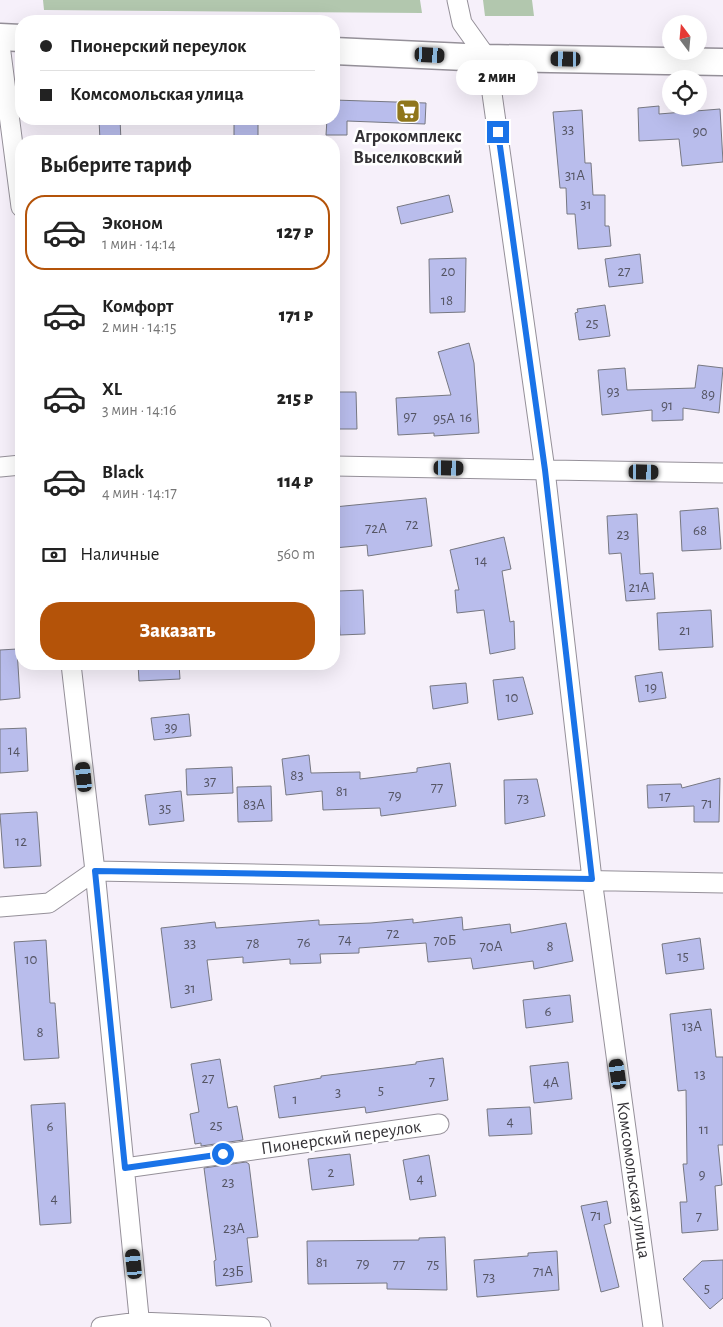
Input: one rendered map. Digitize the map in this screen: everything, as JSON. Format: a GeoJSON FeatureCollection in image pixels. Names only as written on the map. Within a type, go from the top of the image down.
{"type":"FeatureCollection","features":[{"type":"Feature","properties":{"kind":"main road"},"geometry":{"type":"LineString","coordinates":[[0,37],[15,38]]}},
{"type":"Feature","properties":{"kind":"main road"},"geometry":{"type":"LineString","coordinates":[[340,51],[487,58],[723,62]]}},
{"type":"Feature","properties":{"kind":"street","name":"Комсомольская улица"},"geometry":{"type":"LineString","coordinates":[[458,0],[462,23],[487,58],[545,470],[592,879],[653,1327]]}},
{"type":"Feature","properties":{"kind":"street"},"geometry":{"type":"LineString","coordinates":[[0,44],[15,160]]}},
{"type":"Feature","properties":{"kind":"street"},"geometry":{"type":"LineString","coordinates":[[0,467],[15,466]]}},
{"type":"Feature","properties":{"kind":"street"},"geometry":{"type":"LineString","coordinates":[[340,466],[723,473]]}},
{"type":"Feature","properties":{"kind":"street"},"geometry":{"type":"LineString","coordinates":[[72,670],[95,871],[139,1325]]}},
{"type":"Feature","properties":{"kind":"street"},"geometry":{"type":"LineString","coordinates":[[0,907],[49,903],[95,871],[723,883]]}},
{"type":"Feature","properties":{"kind":"street","name":"Пионерский переулок"},"geometry":{"type":"LineString","coordinates":[[125,1168],[439,1124]]}},
{"type":"Feature","properties":{"kind":"street"},"geometry":{"type":"LineString","coordinates":[[100,1327],[139,1325],[261,1327]]}},
{"type":"Feature","properties":{"kind":"green space"},"geometry":{"type":"Polygon","coordinates":[[[43,0],[420,0],[422,13],[44,10],[43,0]]]}},
{"type":"Feature","properties":{"kind":"green space"},"geometry":{"type":"Polygon","coordinates":[[[483,0],[532,0],[534,16],[485,16],[483,0]]]}},
{"type":"Feature","properties":{"kind":"building"},"geometry":{"type":"Polygon","coordinates":[[[340,100],[426,103],[425,124],[347,121],[347,135],[326,135],[327,125],[340,125],[340,100]]]}},
{"type":"Feature","properties":{"kind":"building"},"geometry":{"type":"Polygon","coordinates":[[[659,106],[659,114],[662,115],[707,115],[707,110],[720,109],[723,162],[682,166],[679,139],[639,141],[638,108],[659,106]]]}},
{"type":"Feature","properties":{"kind":"building"},"geometry":{"type":"Polygon","coordinates":[[[582,110],[585,163],[591,163],[593,195],[605,195],[605,226],[609,226],[611,246],[578,249],[575,214],[567,214],[566,188],[560,188],[553,112],[582,110]]]}},
{"type":"Feature","properties":{"kind":"building"},"geometry":{"type":"Polygon","coordinates":[[[99,125],[120,125],[121,135],[100,135],[99,125]]]}},
{"type":"Feature","properties":{"kind":"building"},"geometry":{"type":"Polygon","coordinates":[[[234,125],[258,125],[258,135],[234,135],[234,125]]]}},
{"type":"Feature","properties":{"kind":"building"},"geometry":{"type":"Polygon","coordinates":[[[449,195],[453,212],[401,224],[397,207],[449,195]]]}},
{"type":"Feature","properties":{"kind":"building"},"geometry":{"type":"Polygon","coordinates":[[[640,254],[643,283],[609,287],[605,259],[640,254]]]}},
{"type":"Feature","properties":{"kind":"building"},"geometry":{"type":"Polygon","coordinates":[[[466,258],[465,312],[430,313],[429,259],[466,258]]]}},
{"type":"Feature","properties":{"kind":"building"},"geometry":{"type":"Polygon","coordinates":[[[605,305],[610,336],[579,340],[575,313],[578,312],[577,309],[605,305]]]}},
{"type":"Feature","properties":{"kind":"building"},"geometry":{"type":"Polygon","coordinates":[[[469,343],[474,363],[479,433],[434,436],[434,433],[398,435],[396,398],[451,395],[438,352],[469,343]]]}},
{"type":"Feature","properties":{"kind":"building"},"geometry":{"type":"Polygon","coordinates":[[[698,365],[723,368],[719,413],[683,408],[683,420],[652,421],[652,410],[602,415],[598,370],[625,368],[627,390],[695,388],[698,365]]]}},
{"type":"Feature","properties":{"kind":"building"},"geometry":{"type":"Polygon","coordinates":[[[340,392],[356,392],[357,429],[340,429],[340,392]]]}},
{"type":"Feature","properties":{"kind":"building"},"geometry":{"type":"Polygon","coordinates":[[[426,498],[432,546],[368,556],[367,545],[340,547],[340,506],[426,498]]]}},
{"type":"Feature","properties":{"kind":"building"},"geometry":{"type":"Polygon","coordinates":[[[718,508],[721,549],[682,551],[680,511],[718,508]]]}},
{"type":"Feature","properties":{"kind":"building"},"geometry":{"type":"Polygon","coordinates":[[[637,514],[640,574],[653,573],[655,599],[626,601],[621,553],[609,554],[607,516],[637,514]]]}},
{"type":"Feature","properties":{"kind":"building"},"geometry":{"type":"Polygon","coordinates":[[[504,537],[511,569],[502,571],[510,622],[514,621],[515,649],[490,654],[484,610],[457,613],[455,590],[459,590],[450,550],[504,537]]]}},
{"type":"Feature","properties":{"kind":"building"},"geometry":{"type":"Polygon","coordinates":[[[363,590],[365,634],[340,635],[340,591],[363,590]]]}},
{"type":"Feature","properties":{"kind":"building"},"geometry":{"type":"Polygon","coordinates":[[[711,610],[713,647],[659,650],[657,613],[711,610]]]}},
{"type":"Feature","properties":{"kind":"building"},"geometry":{"type":"Polygon","coordinates":[[[15,649],[15,670],[18,670],[20,698],[0,700],[0,650],[15,649]]]}},
{"type":"Feature","properties":{"kind":"building"},"geometry":{"type":"Polygon","coordinates":[[[138,670],[179,670],[180,679],[139,681],[138,670]]]}},
{"type":"Feature","properties":{"kind":"building"},"geometry":{"type":"Polygon","coordinates":[[[662,672],[666,698],[639,702],[635,676],[662,672]]]}},
{"type":"Feature","properties":{"kind":"building"},"geometry":{"type":"Polygon","coordinates":[[[523,677],[533,714],[498,720],[493,680],[523,677]]]}},
{"type":"Feature","properties":{"kind":"building"},"geometry":{"type":"Polygon","coordinates":[[[466,683],[468,703],[433,709],[430,686],[466,683]]]}},
{"type":"Feature","properties":{"kind":"building"},"geometry":{"type":"Polygon","coordinates":[[[189,714],[191,736],[154,740],[151,718],[189,714]]]}},
{"type":"Feature","properties":{"kind":"building"},"geometry":{"type":"Polygon","coordinates":[[[26,728],[28,771],[0,773],[0,729],[26,728]]]}},
{"type":"Feature","properties":{"kind":"building"},"geometry":{"type":"Polygon","coordinates":[[[309,755],[311,773],[360,772],[360,779],[417,772],[417,768],[450,763],[456,806],[381,816],[380,808],[323,810],[322,791],[286,795],[282,759],[309,755]]]}},
{"type":"Feature","properties":{"kind":"building"},"geometry":{"type":"Polygon","coordinates":[[[232,767],[233,793],[187,795],[186,769],[232,767]]]}},
{"type":"Feature","properties":{"kind":"building"},"geometry":{"type":"Polygon","coordinates":[[[720,778],[719,822],[694,822],[694,806],[648,808],[647,785],[681,784],[682,788],[720,778]]]}},
{"type":"Feature","properties":{"kind":"building"},"geometry":{"type":"Polygon","coordinates":[[[537,779],[545,816],[505,824],[504,780],[537,779]]]}},
{"type":"Feature","properties":{"kind":"building"},"geometry":{"type":"Polygon","coordinates":[[[271,786],[272,821],[238,822],[237,787],[271,786]]]}},
{"type":"Feature","properties":{"kind":"building"},"geometry":{"type":"Polygon","coordinates":[[[181,791],[184,821],[149,825],[145,795],[181,791]]]}},
{"type":"Feature","properties":{"kind":"building"},"geometry":{"type":"Polygon","coordinates":[[[37,812],[41,866],[4,868],[0,814],[37,812]]]}},
{"type":"Feature","properties":{"kind":"building"},"geometry":{"type":"Polygon","coordinates":[[[462,917],[463,930],[510,924],[511,933],[566,923],[573,961],[534,969],[533,961],[473,969],[471,958],[428,962],[426,943],[359,948],[359,953],[320,954],[321,963],[290,964],[290,959],[243,963],[243,957],[207,960],[212,1000],[171,1008],[161,928],[215,922],[216,928],[319,920],[319,925],[413,919],[413,923],[462,917]]]}},
{"type":"Feature","properties":{"kind":"building"},"geometry":{"type":"Polygon","coordinates":[[[700,938],[704,969],[666,974],[662,944],[700,938]]]}},
{"type":"Feature","properties":{"kind":"building"},"geometry":{"type":"Polygon","coordinates":[[[46,940],[50,1003],[55,1003],[59,1058],[24,1060],[14,942],[46,940]]]}},
{"type":"Feature","properties":{"kind":"building"},"geometry":{"type":"Polygon","coordinates":[[[570,995],[573,1022],[526,1028],[523,1000],[570,995]]]}},
{"type":"Feature","properties":{"kind":"building"},"geometry":{"type":"Polygon","coordinates":[[[711,1009],[716,1057],[723,1057],[723,1145],[718,1145],[722,1185],[715,1186],[718,1230],[682,1233],[680,1202],[687,1202],[683,1164],[687,1164],[686,1090],[678,1091],[670,1014],[711,1009]]]}},
{"type":"Feature","properties":{"kind":"building"},"geometry":{"type":"Polygon","coordinates":[[[443,1058],[448,1100],[366,1113],[365,1107],[279,1118],[274,1086],[321,1078],[321,1076],[416,1064],[416,1062],[443,1058]]]}},
{"type":"Feature","properties":{"kind":"building"},"geometry":{"type":"Polygon","coordinates":[[[220,1059],[228,1108],[237,1106],[243,1140],[201,1146],[201,1143],[195,1144],[190,1114],[199,1112],[191,1064],[220,1059]]]}},
{"type":"Feature","properties":{"kind":"building"},"geometry":{"type":"Polygon","coordinates":[[[568,1062],[572,1099],[534,1103],[530,1066],[568,1062]]]}},
{"type":"Feature","properties":{"kind":"building"},"geometry":{"type":"Polygon","coordinates":[[[65,1103],[71,1223],[40,1225],[31,1105],[65,1103]]]}},
{"type":"Feature","properties":{"kind":"building"},"geometry":{"type":"Polygon","coordinates":[[[530,1107],[532,1134],[489,1136],[487,1109],[530,1107]]]}},
{"type":"Feature","properties":{"kind":"building"},"geometry":{"type":"Polygon","coordinates":[[[350,1154],[354,1185],[312,1190],[308,1159],[350,1154]]]}},
{"type":"Feature","properties":{"kind":"building"},"geometry":{"type":"Polygon","coordinates":[[[429,1155],[436,1196],[410,1200],[403,1160],[429,1155]]]}},
{"type":"Feature","properties":{"kind":"building"},"geometry":{"type":"Polygon","coordinates":[[[246,1162],[249,1164],[258,1237],[247,1238],[252,1282],[216,1286],[214,1261],[216,1260],[204,1168],[246,1162]]]}},
{"type":"Feature","properties":{"kind":"building"},"geometry":{"type":"Polygon","coordinates":[[[607,1201],[611,1223],[604,1225],[619,1287],[601,1292],[581,1206],[607,1201]]]}},
{"type":"Feature","properties":{"kind":"building"},"geometry":{"type":"Polygon","coordinates":[[[445,1237],[447,1290],[387,1289],[387,1283],[308,1284],[307,1241],[419,1240],[419,1238],[445,1237]]]}},
{"type":"Feature","properties":{"kind":"building"},"geometry":{"type":"Polygon","coordinates":[[[557,1251],[559,1290],[477,1297],[474,1260],[528,1256],[528,1253],[557,1251]]]}},
{"type":"Feature","properties":{"kind":"building"},"geometry":{"type":"Polygon","coordinates":[[[723,1260],[723,1298],[710,1309],[683,1279],[702,1261],[723,1260]]]}},
{"type":"Feature","properties":{"kind":"place","name":"Агрокомплекс Выселковский"},"geometry":{"type":"Point","coordinates":[408,111]}},
{"type":"Feature","properties":{"kind":"route"},"geometry":{"type":"LineString","coordinates":[[223,1154],[125,1168],[95,871],[592,879],[545,470],[498,132]]}}]}
